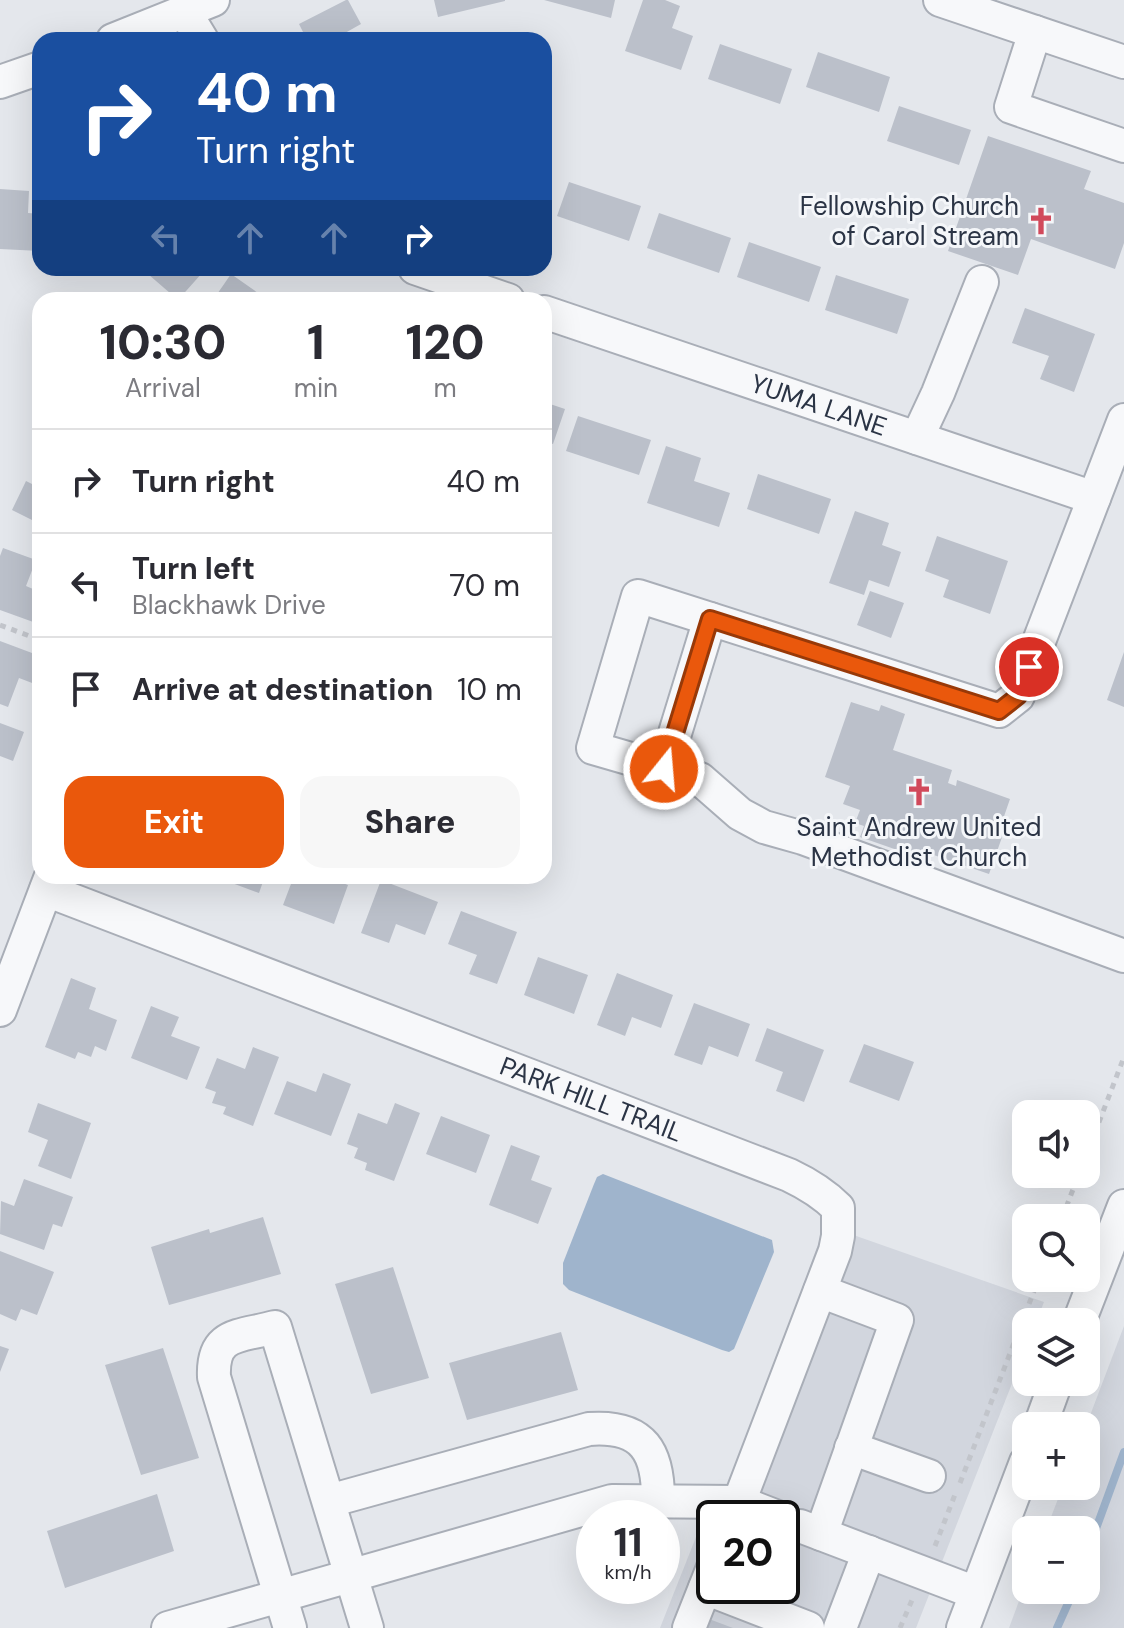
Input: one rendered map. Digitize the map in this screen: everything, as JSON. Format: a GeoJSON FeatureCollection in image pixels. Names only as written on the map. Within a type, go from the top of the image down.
{"type":"FeatureCollection","features":[{"type":"Feature","properties":{"kind":"street"},"geometry":{"type":"LineString","coordinates":[[940,0],[1124,62]]}},
{"type":"Feature","properties":{"kind":"street"},"geometry":{"type":"LineString","coordinates":[[133,32],[199,6],[201,32]]}},
{"type":"Feature","properties":{"kind":"street"},"geometry":{"type":"LineString","coordinates":[[1035,32],[1011,107],[1124,146]]}},
{"type":"Feature","properties":{"kind":"street"},"geometry":{"type":"LineString","coordinates":[[0,82],[32,71]]}},
{"type":"Feature","properties":{"kind":"street"},"geometry":{"type":"LineString","coordinates":[[438,276],[485,292]]}},
{"type":"Feature","properties":{"kind":"street"},"geometry":{"type":"LineString","coordinates":[[917,438],[982,282]]}},
{"type":"Feature","properties":{"kind":"street","name":"YUMA LANE"},"geometry":{"type":"LineString","coordinates":[[552,315],[1094,498]]}},
{"type":"Feature","properties":{"kind":"street"},"geometry":{"type":"LineString","coordinates":[[1124,420],[1018,696],[999,711],[638,596],[593,748],[700,779],[740,814],[764,827],[1124,956]]}},
{"type":"Feature","properties":{"kind":"street"},"geometry":{"type":"LineString","coordinates":[[664,769],[710,619]]}},
{"type":"Feature","properties":{"kind":"street"},"geometry":{"type":"LineString","coordinates":[[0,1010],[48,884]]}},
{"type":"Feature","properties":{"kind":"street","name":"PARK HILL TRAIL"},"geometry":{"type":"LineString","coordinates":[[51,884],[813,1186],[838,1208],[835,1251],[740,1500]]}},
{"type":"Feature","properties":{"kind":"street"},"geometry":{"type":"LineString","coordinates":[[1084,1308],[1124,1206]]}},
{"type":"Feature","properties":{"kind":"street"},"geometry":{"type":"LineString","coordinates":[[820,1291],[897,1320],[821,1534]]}},
{"type":"Feature","properties":{"kind":"street"},"geometry":{"type":"LineString","coordinates":[[290,1628],[214,1377],[213,1362],[217,1348],[226,1340],[275,1327],[367,1628]]}},
{"type":"Feature","properties":{"kind":"street"},"geometry":{"type":"LineString","coordinates":[[329,1501],[589,1429],[609,1427],[626,1431],[642,1441],[659,1474],[658,1500]]}},
{"type":"Feature","properties":{"kind":"street"},"geometry":{"type":"LineString","coordinates":[[851,1448],[929,1476]]}},
{"type":"Feature","properties":{"kind":"street"},"geometry":{"type":"LineString","coordinates":[[963,1628],[1012,1499]]}},
{"type":"Feature","properties":{"kind":"street"},"geometry":{"type":"LineString","coordinates":[[168,1628],[576,1511]]}},
{"type":"Feature","properties":{"kind":"street"},"geometry":{"type":"LineString","coordinates":[[800,1526],[976,1593]]}},
{"type":"Feature","properties":{"kind":"street"},"geometry":{"type":"LineString","coordinates":[[840,1628],[869,1552]]}},
{"type":"Feature","properties":{"kind":"street"},"geometry":{"type":"LineString","coordinates":[[689,1628],[699,1604]]}},
{"type":"Feature","properties":{"kind":"street"},"geometry":{"type":"LineString","coordinates":[[763,1604],[808,1628]]}},
{"type":"Feature","properties":{"kind":"path"},"geometry":{"type":"LineString","coordinates":[[0,625],[32,637]]}},
{"type":"Feature","properties":{"kind":"path"},"geometry":{"type":"LineString","coordinates":[[1100,1120],[1124,1057]]}},
{"type":"Feature","properties":{"kind":"path"},"geometry":{"type":"LineString","coordinates":[[940,1532],[1034,1292]]}},
{"type":"Feature","properties":{"kind":"path"},"geometry":{"type":"LineString","coordinates":[[900,1628],[909,1608]]}},
{"type":"Feature","properties":{"kind":"shaded area"},"geometry":{"type":"Polygon","coordinates":[[[825,1225],[1044,1302],[1042,1308],[1012,1308],[1012,1384],[916,1628],[660,1628],[670,1604],[680,1604],[680,1577],[696,1537],[696,1604],[800,1604],[800,1500],[711,1500],[717,1484],[730,1488],[825,1225]]]}},
{"type":"Feature","properties":{"kind":"shaded area"},"geometry":{"type":"Polygon","coordinates":[[[1124,1326],[1124,1628],[1009,1628],[1018,1604],[1100,1604],[1100,1516],[1051,1516],[1058,1500],[1100,1500],[1100,1412],[1091,1412],[1100,1396],[1124,1326]]]}},
{"type":"Feature","properties":{"kind":"water"},"geometry":{"type":"Polygon","coordinates":[[[603,1174],[772,1240],[774,1252],[734,1349],[729,1352],[722,1350],[569,1290],[563,1284],[563,1263],[597,1177],[603,1174]]]}},
{"type":"Feature","properties":{"kind":"building"},"geometry":{"type":"Polygon","coordinates":[[[348,0],[361,24],[347,32],[303,32],[299,24],[348,0]]]}},
{"type":"Feature","properties":{"kind":"building"},"geometry":{"type":"Polygon","coordinates":[[[434,0],[505,0],[505,1],[438,17],[434,0]]]}},
{"type":"Feature","properties":{"kind":"building"},"geometry":{"type":"Polygon","coordinates":[[[544,0],[615,0],[611,18],[544,0]]]}},
{"type":"Feature","properties":{"kind":"building"},"geometry":{"type":"Polygon","coordinates":[[[643,0],[665,0],[680,6],[672,28],[693,36],[681,70],[625,51],[643,0]]]}},
{"type":"Feature","properties":{"kind":"building"},"geometry":{"type":"Polygon","coordinates":[[[720,44],[792,69],[780,104],[708,79],[720,44]]]}},
{"type":"Feature","properties":{"kind":"building"},"geometry":{"type":"Polygon","coordinates":[[[818,52],[890,77],[879,112],[806,87],[818,52]]]}},
{"type":"Feature","properties":{"kind":"building"},"geometry":{"type":"Polygon","coordinates":[[[899,106],[971,130],[959,165],[887,141],[899,106]]]}},
{"type":"Feature","properties":{"kind":"building","name":"Fellowship Church of Carol Stream"},"geometry":{"type":"Polygon","coordinates":[[[988,136],[1091,171],[1084,189],[1124,203],[1124,243],[1115,269],[1031,239],[1018,275],[948,251],[988,136]]]}},
{"type":"Feature","properties":{"kind":"building"},"geometry":{"type":"Polygon","coordinates":[[[569,182],[641,206],[629,241],[557,216],[569,182]]]}},
{"type":"Feature","properties":{"kind":"building"},"geometry":{"type":"Polygon","coordinates":[[[0,189],[29,191],[32,251],[0,249],[0,189]]]}},
{"type":"Feature","properties":{"kind":"building"},"geometry":{"type":"Polygon","coordinates":[[[659,213],[731,238],[719,273],[647,248],[659,213]]]}},
{"type":"Feature","properties":{"kind":"building"},"geometry":{"type":"Polygon","coordinates":[[[749,242],[821,267],[809,302],[737,277],[749,242]]]}},
{"type":"Feature","properties":{"kind":"building"},"geometry":{"type":"Polygon","coordinates":[[[836,275],[909,299],[897,334],[825,310],[836,275]]]}},
{"type":"Feature","properties":{"kind":"building"},"geometry":{"type":"Polygon","coordinates":[[[150,276],[199,276],[185,292],[169,292],[150,276]]]}},
{"type":"Feature","properties":{"kind":"building"},"geometry":{"type":"Polygon","coordinates":[[[230,276],[234,276],[257,292],[219,292],[230,276]]]}},
{"type":"Feature","properties":{"kind":"building"},"geometry":{"type":"Polygon","coordinates":[[[1025,308],[1095,334],[1074,392],[1040,379],[1049,356],[1012,343],[1025,308]]]}},
{"type":"Feature","properties":{"kind":"building"},"geometry":{"type":"Polygon","coordinates":[[[552,405],[565,409],[552,444],[552,405]]]}},
{"type":"Feature","properties":{"kind":"building"},"geometry":{"type":"Polygon","coordinates":[[[578,416],[651,440],[639,475],[566,451],[578,416]]]}},
{"type":"Feature","properties":{"kind":"building"},"geometry":{"type":"Polygon","coordinates":[[[666,446],[701,458],[694,481],[730,493],[719,527],[647,503],[666,446]]]}},
{"type":"Feature","properties":{"kind":"building"},"geometry":{"type":"Polygon","coordinates":[[[758,474],[831,499],[819,534],[747,509],[758,474]]]}},
{"type":"Feature","properties":{"kind":"building"},"geometry":{"type":"Polygon","coordinates":[[[26,481],[32,484],[32,520],[12,510],[26,481]]]}},
{"type":"Feature","properties":{"kind":"building"},"geometry":{"type":"Polygon","coordinates":[[[855,511],[889,523],[882,545],[901,552],[889,587],[869,580],[864,595],[829,583],[855,511]]]}},
{"type":"Feature","properties":{"kind":"building"},"geometry":{"type":"Polygon","coordinates":[[[937,536],[1008,561],[990,614],[943,597],[949,580],[925,571],[937,536]]]}},
{"type":"Feature","properties":{"kind":"building"},"geometry":{"type":"Polygon","coordinates":[[[3,548],[32,559],[32,570],[26,586],[32,589],[32,622],[0,610],[0,556],[3,548]]]}},
{"type":"Feature","properties":{"kind":"building"},"geometry":{"type":"Polygon","coordinates":[[[870,591],[904,603],[891,638],[857,625],[870,591]]]}},
{"type":"Feature","properties":{"kind":"building"},"geometry":{"type":"Polygon","coordinates":[[[0,641],[32,653],[32,683],[19,678],[8,707],[0,704],[0,641]]]}},
{"type":"Feature","properties":{"kind":"building"},"geometry":{"type":"Polygon","coordinates":[[[1124,652],[1124,707],[1107,700],[1124,652]]]}},
{"type":"Feature","properties":{"kind":"building","name":"Saint Andrew United Methodist Church"},"geometry":{"type":"Polygon","coordinates":[[[851,702],[879,711],[881,705],[905,714],[893,750],[952,770],[948,783],[956,786],[957,780],[1010,799],[1001,825],[1006,826],[989,874],[925,852],[923,859],[860,837],[864,826],[855,823],[860,810],[843,804],[850,786],[825,777],[851,702]]]}},
{"type":"Feature","properties":{"kind":"building"},"geometry":{"type":"Polygon","coordinates":[[[0,723],[24,732],[13,761],[0,756],[0,723]]]}},
{"type":"Feature","properties":{"kind":"building"},"geometry":{"type":"Polygon","coordinates":[[[235,884],[262,884],[259,893],[235,884]]]}},
{"type":"Feature","properties":{"kind":"building"},"geometry":{"type":"Polygon","coordinates":[[[291,884],[348,885],[334,924],[283,905],[291,884]]]}},
{"type":"Feature","properties":{"kind":"building"},"geometry":{"type":"Polygon","coordinates":[[[379,884],[391,884],[438,902],[425,935],[396,924],[389,943],[361,933],[379,884]]]}},
{"type":"Feature","properties":{"kind":"building"},"geometry":{"type":"Polygon","coordinates":[[[461,911],[517,932],[497,984],[469,974],[477,955],[448,944],[461,911]]]}},
{"type":"Feature","properties":{"kind":"building"},"geometry":{"type":"Polygon","coordinates":[[[538,957],[588,975],[574,1014],[524,995],[538,957]]]}},
{"type":"Feature","properties":{"kind":"building"},"geometry":{"type":"Polygon","coordinates":[[[617,973],[673,995],[661,1028],[632,1017],[625,1036],[597,1025],[617,973]]]}},
{"type":"Feature","properties":{"kind":"building"},"geometry":{"type":"Polygon","coordinates":[[[71,978],[96,988],[89,1009],[117,1020],[106,1051],[95,1046],[91,1057],[78,1052],[75,1059],[45,1047],[71,978]]]}},
{"type":"Feature","properties":{"kind":"building"},"geometry":{"type":"Polygon","coordinates":[[[694,1003],[750,1024],[738,1057],[709,1046],[702,1065],[674,1055],[694,1003]]]}},
{"type":"Feature","properties":{"kind":"building"},"geometry":{"type":"Polygon","coordinates":[[[151,1006],[179,1017],[171,1036],[200,1047],[187,1080],[131,1058],[151,1006]]]}},
{"type":"Feature","properties":{"kind":"building"},"geometry":{"type":"Polygon","coordinates":[[[767,1028],[824,1050],[804,1102],[776,1091],[783,1072],[755,1061],[767,1028]]]}},
{"type":"Feature","properties":{"kind":"building"},"geometry":{"type":"Polygon","coordinates":[[[864,1044],[914,1062],[899,1101],[849,1082],[864,1044]]]}},
{"type":"Feature","properties":{"kind":"building"},"geometry":{"type":"Polygon","coordinates":[[[253,1047],[279,1057],[253,1126],[223,1114],[226,1107],[212,1103],[216,1092],[205,1088],[217,1058],[245,1069],[253,1047]]]}},
{"type":"Feature","properties":{"kind":"building"},"geometry":{"type":"Polygon","coordinates":[[[323,1073],[351,1084],[331,1136],[274,1114],[287,1081],[316,1092],[323,1073]]]}},
{"type":"Feature","properties":{"kind":"building"},"geometry":{"type":"Polygon","coordinates":[[[38,1103],[91,1123],[71,1179],[38,1166],[48,1140],[28,1132],[38,1103]]]}},
{"type":"Feature","properties":{"kind":"building"},"geometry":{"type":"Polygon","coordinates":[[[395,1103],[420,1113],[394,1181],[365,1170],[367,1163],[354,1158],[358,1148],[347,1144],[358,1113],[387,1124],[395,1103]]]}},
{"type":"Feature","properties":{"kind":"building"},"geometry":{"type":"Polygon","coordinates":[[[441,1116],[490,1135],[476,1173],[426,1154],[441,1116]]]}},
{"type":"Feature","properties":{"kind":"building"},"geometry":{"type":"Polygon","coordinates":[[[511,1145],[540,1156],[531,1180],[552,1188],[538,1224],[489,1205],[511,1145]]]}},
{"type":"Feature","properties":{"kind":"building"},"geometry":{"type":"Polygon","coordinates":[[[24,1179],[73,1197],[62,1227],[53,1224],[44,1250],[0,1234],[1,1201],[14,1206],[24,1179]]]}},
{"type":"Feature","properties":{"kind":"building"},"geometry":{"type":"Polygon","coordinates":[[[263,1217],[281,1274],[169,1305],[151,1247],[263,1217]]]}},
{"type":"Feature","properties":{"kind":"building"},"geometry":{"type":"Polygon","coordinates":[[[0,1251],[54,1272],[37,1315],[21,1309],[16,1321],[0,1314],[0,1251]]]}},
{"type":"Feature","properties":{"kind":"building"},"geometry":{"type":"Polygon","coordinates":[[[393,1267],[429,1378],[371,1394],[335,1284],[393,1267]]]}},
{"type":"Feature","properties":{"kind":"building"},"geometry":{"type":"Polygon","coordinates":[[[561,1332],[578,1390],[467,1420],[449,1363],[561,1332]]]}},
{"type":"Feature","properties":{"kind":"building"},"geometry":{"type":"Polygon","coordinates":[[[0,1346],[9,1349],[0,1372],[0,1346]]]}},
{"type":"Feature","properties":{"kind":"building"},"geometry":{"type":"Polygon","coordinates":[[[163,1348],[199,1458],[141,1475],[105,1365],[163,1348]]]}},
{"type":"Feature","properties":{"kind":"building"},"geometry":{"type":"Polygon","coordinates":[[[157,1494],[174,1551],[65,1588],[47,1531],[157,1494]]]}},
{"type":"Feature","properties":{"kind":"building"},"geometry":{"type":"Polygon","coordinates":[[[709,1619],[733,1628],[706,1628],[709,1619]]]}},
{"type":"Feature","properties":{"kind":"waterway"},"geometry":{"type":"LineString","coordinates":[[1100,1518],[1124,1452]]}},
{"type":"Feature","properties":{"kind":"waterway"},"geometry":{"type":"LineString","coordinates":[[1057,1628],[1068,1604]]}},
{"type":"Feature","properties":{"kind":"place","name":"Fellowship Church of Carol Stream"},"geometry":{"type":"Point","coordinates":[1041,221]}},
{"type":"Feature","properties":{"kind":"place","name":"Saint Andrew United Methodist Church"},"geometry":{"type":"Point","coordinates":[919,792]}},
{"type":"Feature","properties":{"kind":"route"},"geometry":{"type":"LineString","coordinates":[[664,769],[710,619],[999,711],[1018,696],[1029,667]]}}]}
